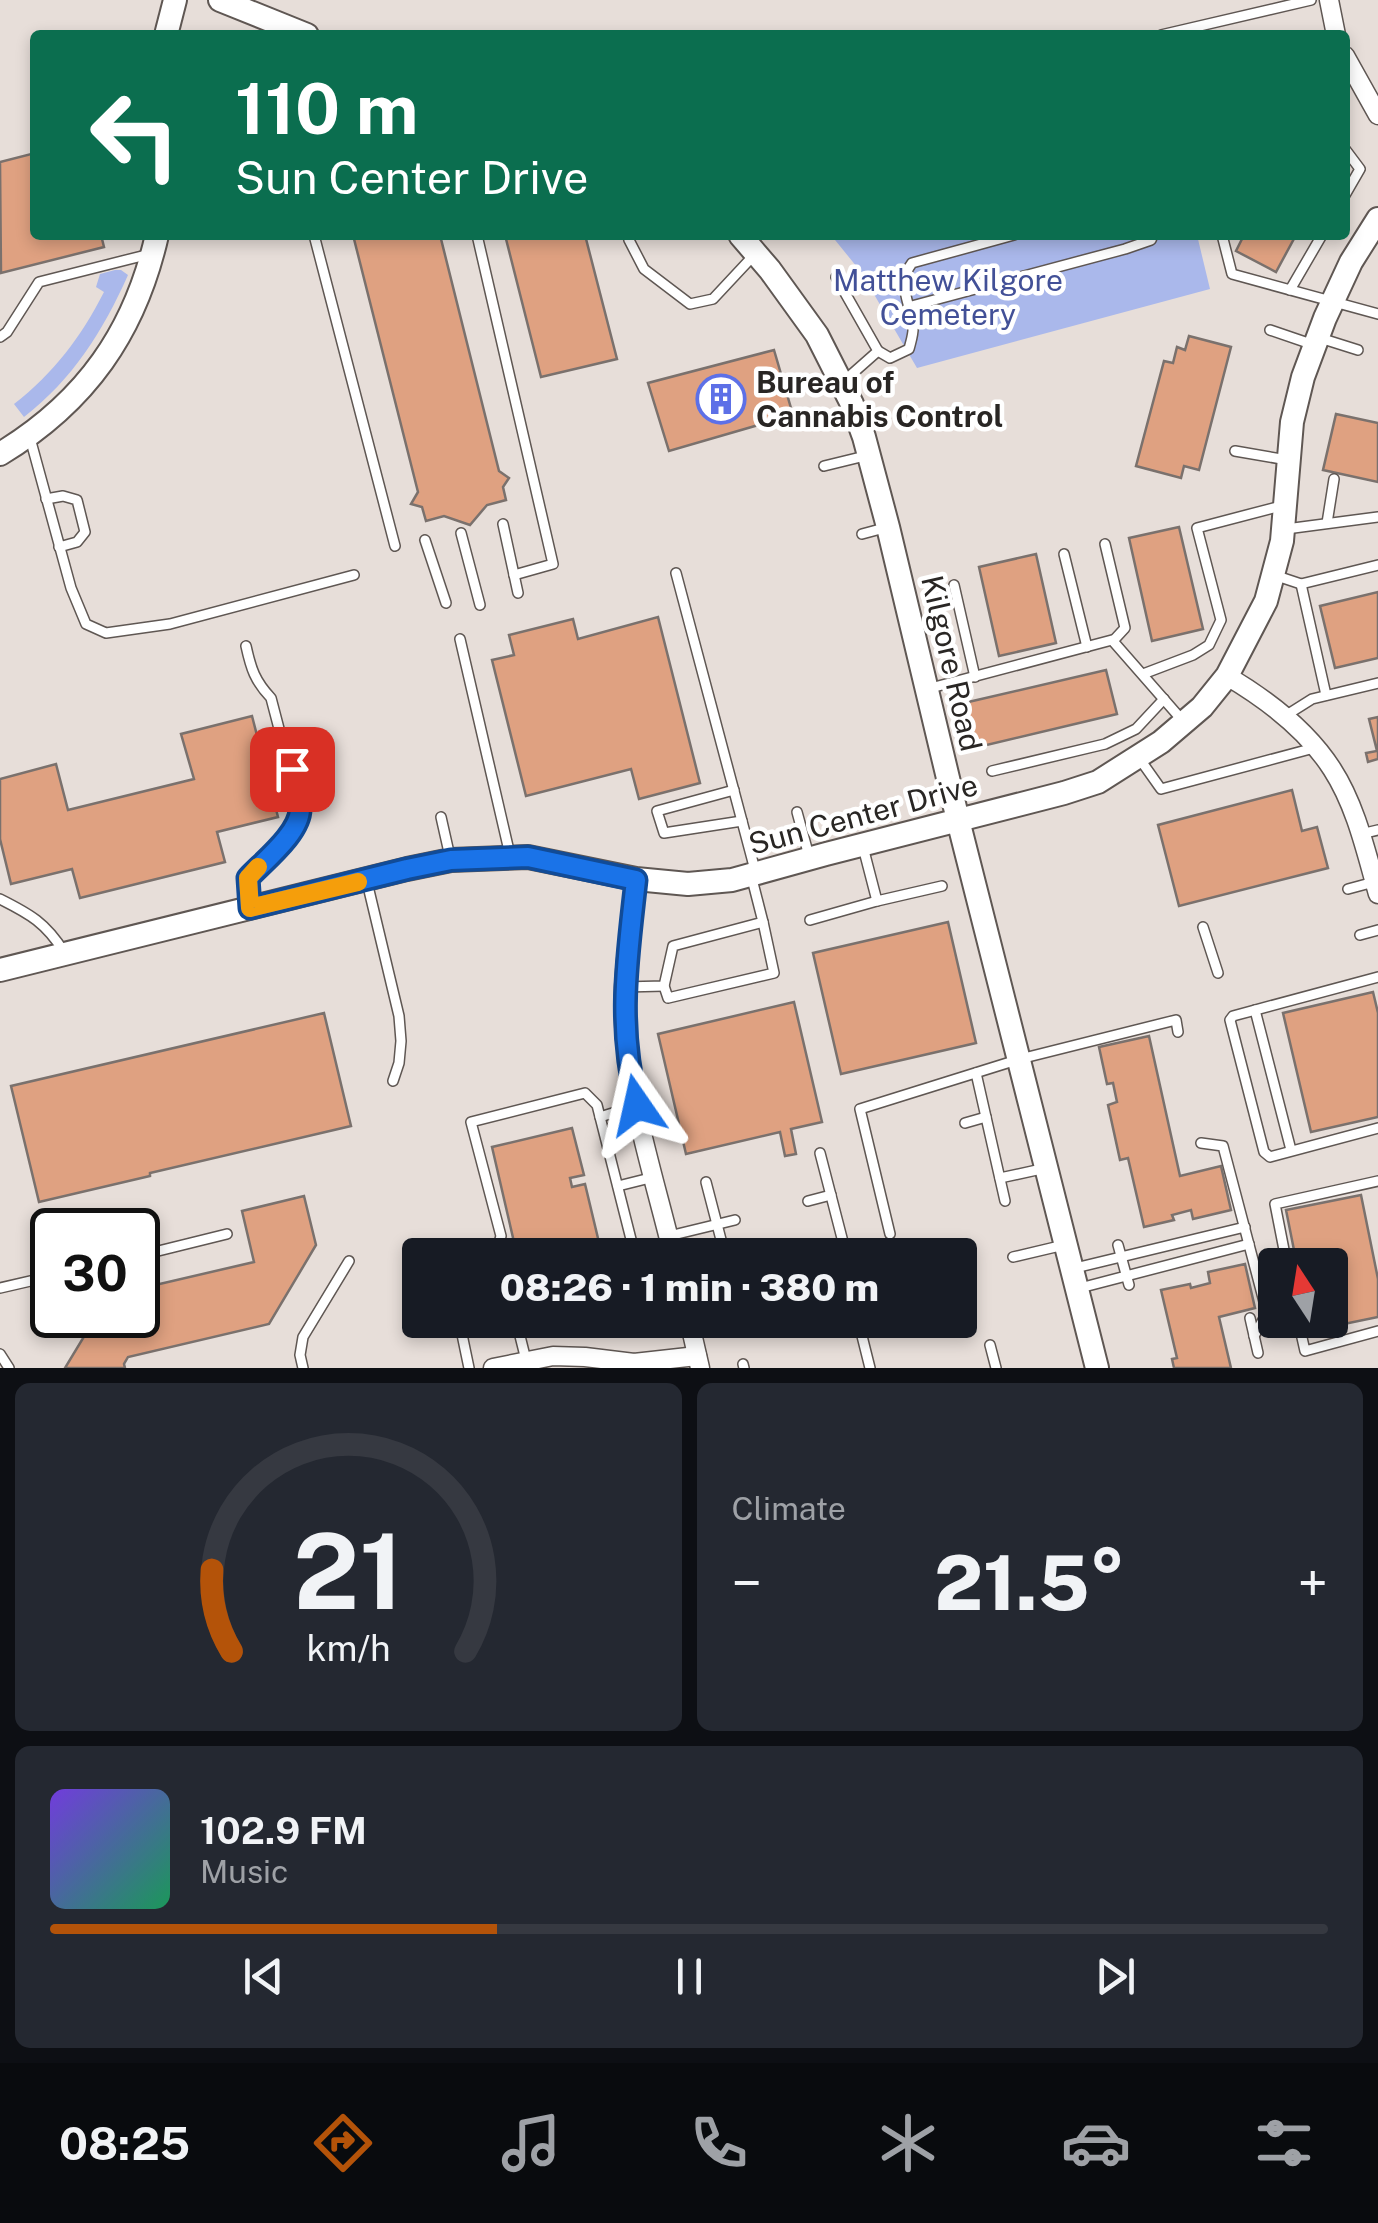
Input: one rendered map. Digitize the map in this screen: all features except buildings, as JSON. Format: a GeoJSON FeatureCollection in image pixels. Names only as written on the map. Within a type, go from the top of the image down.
{"type":"FeatureCollection","features":[{"type":"Feature","properties":{"kind":"street"},"geometry":{"type":"LineString","coordinates":[[167,30],[175,0]]}},
{"type":"Feature","properties":{"kind":"street"},"geometry":{"type":"LineString","coordinates":[[220,0],[268,26]]}},
{"type":"Feature","properties":{"kind":"street"},"geometry":{"type":"LineString","coordinates":[[1329,0],[1335,30]]}},
{"type":"Feature","properties":{"kind":"street"},"geometry":{"type":"LineString","coordinates":[[1350,80],[1378,115]]}},
{"type":"Feature","properties":{"kind":"street","name":"Sun Center Drive"},"geometry":{"type":"LineString","coordinates":[[0,970],[451,860],[528,857],[636,880],[688,884],[732,880],[1098,782],[1139,758],[1202,707],[1227,676],[1266,601],[1283,529],[1292,422],[1332,301],[1378,220]]}},
{"type":"Feature","properties":{"kind":"street","name":"Kilgore Road"},"geometry":{"type":"LineString","coordinates":[[744,240],[817,335],[852,404],[869,455],[1097,1368]]}},
{"type":"Feature","properties":{"kind":"street"},"geometry":{"type":"LineString","coordinates":[[0,454],[39,429],[107,357],[135,308],[155,244]]}},
{"type":"Feature","properties":{"kind":"street"},"geometry":{"type":"LineString","coordinates":[[1227,676],[1285,716],[1334,772],[1369,832],[1377,886]]}},
{"type":"Feature","properties":{"kind":"street"},"geometry":{"type":"LineString","coordinates":[[636,880],[624,987],[624,1023],[629,1074],[669,1238]]}},
{"type":"Feature","properties":{"kind":"street"},"geometry":{"type":"LineString","coordinates":[[494,1368],[569,1356],[618,1362],[699,1362]]}},
{"type":"Feature","properties":{"kind":"lane"},"geometry":{"type":"LineString","coordinates":[[1182,30],[1311,0]]}},
{"type":"Feature","properties":{"kind":"lane"},"geometry":{"type":"LineString","coordinates":[[1350,156],[1360,169],[1350,187]]}},
{"type":"Feature","properties":{"kind":"lane"},"geometry":{"type":"LineString","coordinates":[[315,240],[395,546]]}},
{"type":"Feature","properties":{"kind":"lane"},"geometry":{"type":"LineString","coordinates":[[478,240],[553,564],[514,575]]}},
{"type":"Feature","properties":{"kind":"lane"},"geometry":{"type":"LineString","coordinates":[[629,240],[644,268],[690,304],[714,299],[756,253]]}},
{"type":"Feature","properties":{"kind":"lane"},"geometry":{"type":"LineString","coordinates":[[836,277],[878,351],[890,358],[909,349],[914,329],[902,283],[912,263],[996,240]]}},
{"type":"Feature","properties":{"kind":"lane"},"geometry":{"type":"LineString","coordinates":[[908,307],[1151,240]]}},
{"type":"Feature","properties":{"kind":"lane"},"geometry":{"type":"LineString","coordinates":[[1223,240],[1232,274],[1378,314]]}},
{"type":"Feature","properties":{"kind":"lane"},"geometry":{"type":"LineString","coordinates":[[1290,290],[1319,240]]}},
{"type":"Feature","properties":{"kind":"lane"},"geometry":{"type":"LineString","coordinates":[[0,337],[39,282],[155,244]]}},
{"type":"Feature","properties":{"kind":"lane"},"geometry":{"type":"LineString","coordinates":[[1270,330],[1358,350]]}},
{"type":"Feature","properties":{"kind":"lane"},"geometry":{"type":"LineString","coordinates":[[842,383],[878,351]]}},
{"type":"Feature","properties":{"kind":"lane"},"geometry":{"type":"LineString","coordinates":[[29,436],[71,588],[86,624],[106,634],[170,624],[354,574]]}},
{"type":"Feature","properties":{"kind":"lane"},"geometry":{"type":"LineString","coordinates":[[1235,451],[1287,460]]}},
{"type":"Feature","properties":{"kind":"lane"},"geometry":{"type":"LineString","coordinates":[[824,466],[869,455]]}},
{"type":"Feature","properties":{"kind":"lane"},"geometry":{"type":"LineString","coordinates":[[1328,524],[1334,480]]}},
{"type":"Feature","properties":{"kind":"lane"},"geometry":{"type":"LineString","coordinates":[[46,499],[63,496],[77,500],[85,532],[78,542],[60,547]]}},
{"type":"Feature","properties":{"kind":"lane"},"geometry":{"type":"LineString","coordinates":[[1143,674],[1193,656],[1209,645],[1221,620],[1197,528],[1286,505]]}},
{"type":"Feature","properties":{"kind":"lane"},"geometry":{"type":"LineString","coordinates":[[1283,529],[1378,517]]}},
{"type":"Feature","properties":{"kind":"lane"},"geometry":{"type":"LineString","coordinates":[[503,524],[518,593]]}},
{"type":"Feature","properties":{"kind":"lane"},"geometry":{"type":"LineString","coordinates":[[862,534],[888,527]]}},
{"type":"Feature","properties":{"kind":"lane"},"geometry":{"type":"LineString","coordinates":[[461,533],[480,605]]}},
{"type":"Feature","properties":{"kind":"lane"},"geometry":{"type":"LineString","coordinates":[[425,540],[446,603]]}},
{"type":"Feature","properties":{"kind":"lane"},"geometry":{"type":"LineString","coordinates":[[927,689],[1113,640],[1125,628],[1105,544]]}},
{"type":"Feature","properties":{"kind":"lane"},"geometry":{"type":"LineString","coordinates":[[1064,554],[1086,647]]}},
{"type":"Feature","properties":{"kind":"lane"},"geometry":{"type":"LineString","coordinates":[[1271,574],[1301,584],[1378,565]]}},
{"type":"Feature","properties":{"kind":"lane"},"geometry":{"type":"LineString","coordinates":[[676,573],[742,821],[774,972],[668,998],[664,986],[673,946],[763,922]]}},
{"type":"Feature","properties":{"kind":"lane"},"geometry":{"type":"LineString","coordinates":[[954,584],[975,676]]}},
{"type":"Feature","properties":{"kind":"lane"},"geometry":{"type":"LineString","coordinates":[[1301,584],[1326,695]]}},
{"type":"Feature","properties":{"kind":"lane"},"geometry":{"type":"LineString","coordinates":[[460,639],[510,857]]}},
{"type":"Feature","properties":{"kind":"lane"},"geometry":{"type":"LineString","coordinates":[[1113,640],[1184,722]]}},
{"type":"Feature","properties":{"kind":"lane"},"geometry":{"type":"LineString","coordinates":[[246,646],[252,673],[271,698],[300,809],[290,834],[248,878],[250,908]]}},
{"type":"Feature","properties":{"kind":"lane"},"geometry":{"type":"LineString","coordinates":[[1285,716],[1326,695],[1378,683]]}},
{"type":"Feature","properties":{"kind":"lane"},"geometry":{"type":"LineString","coordinates":[[992,771],[1106,744],[1136,728],[1164,699]]}},
{"type":"Feature","properties":{"kind":"lane"},"geometry":{"type":"LineString","coordinates":[[1139,758],[1161,789],[1314,748]]}},
{"type":"Feature","properties":{"kind":"lane"},"geometry":{"type":"LineString","coordinates":[[734,790],[657,811],[664,833],[742,821]]}},
{"type":"Feature","properties":{"kind":"lane"},"geometry":{"type":"LineString","coordinates":[[797,812],[809,858]]}},
{"type":"Feature","properties":{"kind":"lane"},"geometry":{"type":"LineString","coordinates":[[441,818],[451,860]]}},
{"type":"Feature","properties":{"kind":"lane"},"geometry":{"type":"LineString","coordinates":[[862,844],[877,901]]}},
{"type":"Feature","properties":{"kind":"lane"},"geometry":{"type":"LineString","coordinates":[[366,880],[399,1016],[399,1064],[393,1081]]}},
{"type":"Feature","properties":{"kind":"lane"},"geometry":{"type":"LineString","coordinates":[[810,920],[942,886]]}},
{"type":"Feature","properties":{"kind":"lane"},"geometry":{"type":"LineString","coordinates":[[1348,889],[1377,886]]}},
{"type":"Feature","properties":{"kind":"lane"},"geometry":{"type":"LineString","coordinates":[[0,899],[34,916],[53,934],[65,954]]}},
{"type":"Feature","properties":{"kind":"lane"},"geometry":{"type":"LineString","coordinates":[[1204,928],[1218,973]]}},
{"type":"Feature","properties":{"kind":"lane"},"geometry":{"type":"LineString","coordinates":[[1360,935],[1378,930]]}},
{"type":"Feature","properties":{"kind":"lane"},"geometry":{"type":"LineString","coordinates":[[1378,977],[1233,1016],[1230,1020],[1264,1152],[1270,1157],[1378,1128]]}},
{"type":"Feature","properties":{"kind":"lane"},"geometry":{"type":"LineString","coordinates":[[624,987],[664,986]]}},
{"type":"Feature","properties":{"kind":"lane"},"geometry":{"type":"LineString","coordinates":[[1255,1010],[1291,1150]]}},
{"type":"Feature","properties":{"kind":"lane"},"geometry":{"type":"LineString","coordinates":[[890,1234],[873,1146],[860,1110],[1020,1059],[1176,1020],[1178,1032]]}},
{"type":"Feature","properties":{"kind":"lane"},"geometry":{"type":"LineString","coordinates":[[1064,1048],[1068,1062]]}},
{"type":"Feature","properties":{"kind":"lane"},"geometry":{"type":"LineString","coordinates":[[976,1073],[1005,1200]]}},
{"type":"Feature","properties":{"kind":"lane"},"geometry":{"type":"LineString","coordinates":[[500,1238],[470,1122],[585,1094],[597,1105],[631,1238]]}},
{"type":"Feature","properties":{"kind":"lane"},"geometry":{"type":"LineString","coordinates":[[600,1117],[637,1105]]}},
{"type":"Feature","properties":{"kind":"lane"},"geometry":{"type":"LineString","coordinates":[[966,1122],[986,1117]]}},
{"type":"Feature","properties":{"kind":"lane"},"geometry":{"type":"LineString","coordinates":[[1202,1143],[1223,1146],[1245,1227],[1267,1313],[1254,1336]]}},
{"type":"Feature","properties":{"kind":"lane"},"geometry":{"type":"LineString","coordinates":[[820,1153],[842,1238]]}},
{"type":"Feature","properties":{"kind":"lane"},"geometry":{"type":"LineString","coordinates":[[981,1161],[995,1157]]}},
{"type":"Feature","properties":{"kind":"lane"},"geometry":{"type":"LineString","coordinates":[[1000,1178],[1047,1168]]}},
{"type":"Feature","properties":{"kind":"lane"},"geometry":{"type":"LineString","coordinates":[[618,1186],[654,1176]]}},
{"type":"Feature","properties":{"kind":"lane"},"geometry":{"type":"LineString","coordinates":[[1284,1248],[1275,1204],[1378,1181]]}},
{"type":"Feature","properties":{"kind":"lane"},"geometry":{"type":"LineString","coordinates":[[706,1182],[721,1238]]}},
{"type":"Feature","properties":{"kind":"lane"},"geometry":{"type":"LineString","coordinates":[[808,1201],[831,1195]]}},
{"type":"Feature","properties":{"kind":"lane"},"geometry":{"type":"LineString","coordinates":[[688,1238],[735,1220]]}},
{"type":"Feature","properties":{"kind":"lane"},"geometry":{"type":"LineString","coordinates":[[1075,1278],[1121,1257],[1245,1227]]}},
{"type":"Feature","properties":{"kind":"lane"},"geometry":{"type":"LineString","coordinates":[[160,1251],[227,1234]]}},
{"type":"Feature","properties":{"kind":"lane"},"geometry":{"type":"LineString","coordinates":[[1215,1235],[1219,1251]]}},
{"type":"Feature","properties":{"kind":"lane"},"geometry":{"type":"LineString","coordinates":[[1075,1278],[1127,1280],[1168,1264],[1249,1244]]}},
{"type":"Feature","properties":{"kind":"lane"},"geometry":{"type":"LineString","coordinates":[[1014,1257],[1066,1245]]}},
{"type":"Feature","properties":{"kind":"lane"},"geometry":{"type":"LineString","coordinates":[[1118,1245],[1127,1280]]}},
{"type":"Feature","properties":{"kind":"lane"},"geometry":{"type":"LineString","coordinates":[[1163,1247],[1168,1264]]}},
{"type":"Feature","properties":{"kind":"lane"},"geometry":{"type":"LineString","coordinates":[[303,1368],[303,1337],[349,1261]]}},
{"type":"Feature","properties":{"kind":"lane"},"geometry":{"type":"LineString","coordinates":[[0,1288],[30,1281]]}},
{"type":"Feature","properties":{"kind":"lane"},"geometry":{"type":"LineString","coordinates":[[1250,1318],[1258,1353]]}},
{"type":"Feature","properties":{"kind":"lane"},"geometry":{"type":"LineString","coordinates":[[1301,1338],[1304,1351],[1378,1332]]}},
{"type":"Feature","properties":{"kind":"lane"},"geometry":{"type":"LineString","coordinates":[[463,1338],[469,1368]]}},
{"type":"Feature","properties":{"kind":"lane"},"geometry":{"type":"LineString","coordinates":[[520,1338],[526,1360]]}},
{"type":"Feature","properties":{"kind":"lane"},"geometry":{"type":"LineString","coordinates":[[862,1338],[870,1368]]}},
{"type":"Feature","properties":{"kind":"lane"},"geometry":{"type":"LineString","coordinates":[[990,1345],[996,1368]]}},
{"type":"Feature","properties":{"kind":"lane"},"geometry":{"type":"LineString","coordinates":[[0,1354],[9,1368]]}},
{"type":"Feature","properties":{"kind":"green space","name":"Matthew Kilgore Cemetery"},"geometry":{"type":"Polygon","coordinates":[[[835,240],[1198,240],[1210,289],[917,368],[861,272],[835,240]]]}},
{"type":"Feature","properties":{"kind":"green space"},"geometry":{"type":"Polygon","coordinates":[[[115,270],[128,275],[97,335],[57,387],[24,417],[14,404],[65,353],[104,292],[96,287],[100,274],[115,270]]]}},
{"type":"Feature","properties":{"kind":"slow traffic"},"geometry":{"type":"LineString","coordinates":[[258,867],[248,878],[250,908],[358,882]]}},
{"type":"Feature","properties":{"kind":"place","name":"Bureau of Cannabis Control"},"geometry":{"type":"Point","coordinates":[721,399]}},
{"type":"Feature","properties":{"kind":"route"},"geometry":{"type":"LineString","coordinates":[[292,769],[300,809],[298,822],[248,878],[250,908],[407,869],[489,857],[528,857],[636,880],[626,958],[624,1023],[629,1074],[637,1105]]}}]}
